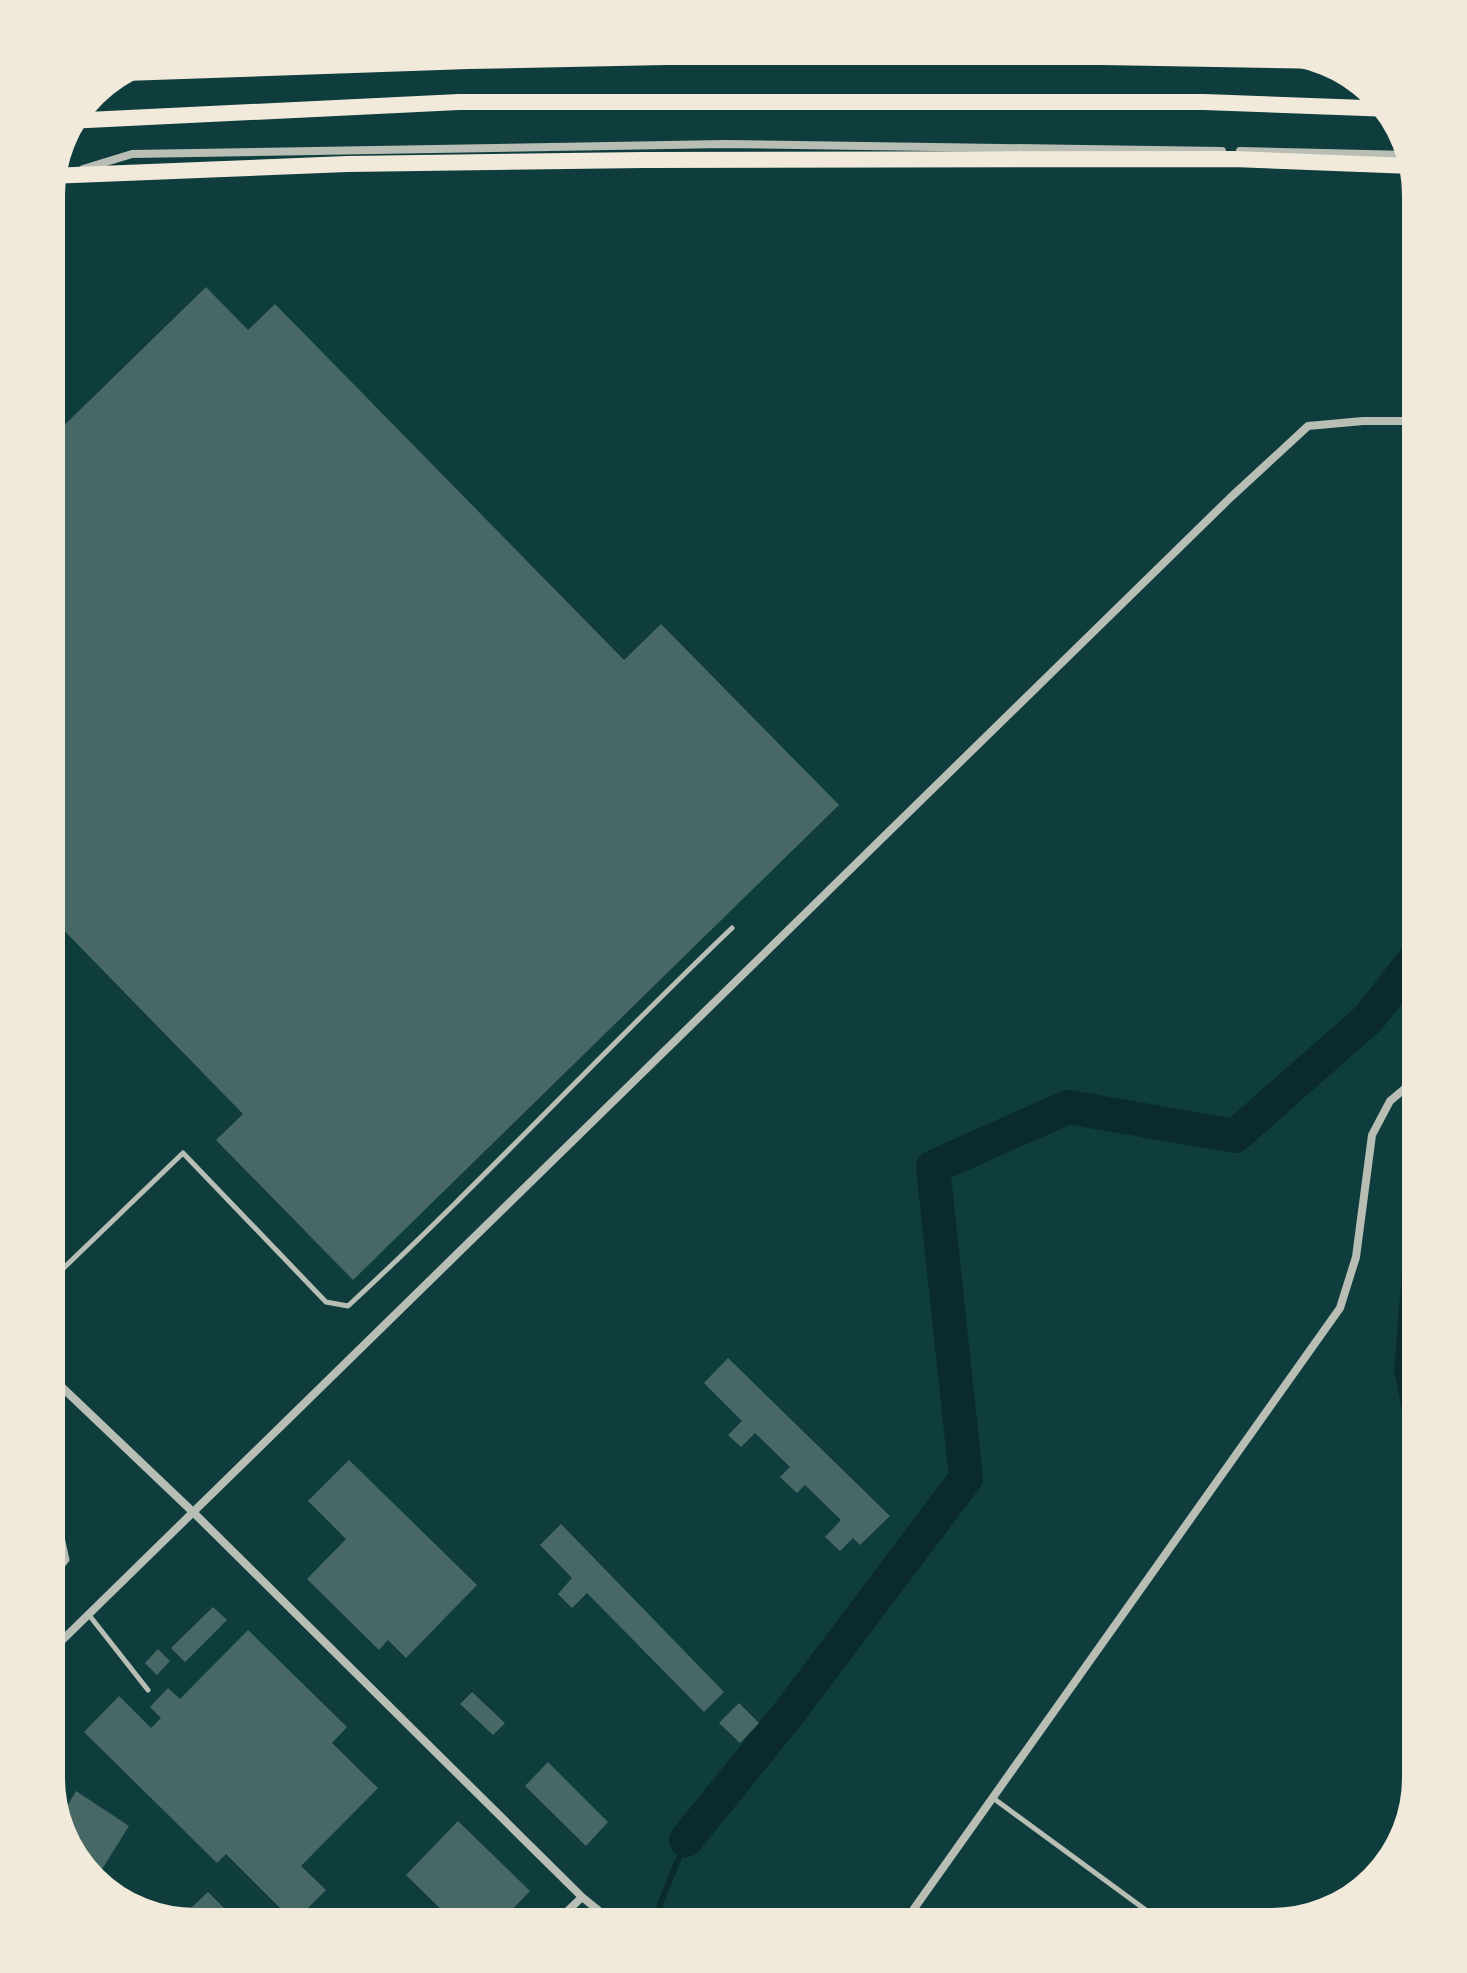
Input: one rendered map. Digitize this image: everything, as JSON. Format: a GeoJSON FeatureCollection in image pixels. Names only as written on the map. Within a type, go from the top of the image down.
{"type":"FeatureCollection","features":[{"type":"Feature","properties":{"kind":"highway"},"geometry":{"type":"LineString","coordinates":[[138,73],[545,60]]}},
{"type":"Feature","properties":{"kind":"highway"},"geometry":{"type":"LineString","coordinates":[[83,120],[459,102],[1204,102],[1375,108]]}},
{"type":"Feature","properties":{"kind":"highway"},"geometry":{"type":"LineString","coordinates":[[62,177],[347,164],[644,160],[1233,159],[1403,166]]}},
{"type":"Feature","properties":{"kind":"street"},"geometry":{"type":"LineString","coordinates":[[62,174],[132,154],[725,144],[1401,155]]}},
{"type":"Feature","properties":{"kind":"street"},"geometry":{"type":"LineString","coordinates":[[60,1643],[1230,498],[1308,426],[1407,421]]}},
{"type":"Feature","properties":{"kind":"street"},"geometry":{"type":"LineString","coordinates":[[911,1913],[1340,1308],[1356,1257],[1372,1135],[1390,1101],[1407,1087]]}},
{"type":"Feature","properties":{"kind":"street"},"geometry":{"type":"LineString","coordinates":[[60,1385],[602,1913]]}},
{"type":"Feature","properties":{"kind":"street"},"geometry":{"type":"LineString","coordinates":[[565,1913],[582,1897]]}},
{"type":"Feature","properties":{"kind":"lane"},"geometry":{"type":"LineString","coordinates":[[60,1272],[183,1153],[326,1302],[348,1306],[439,1222],[651,1005],[732,928]]}},
{"type":"Feature","properties":{"kind":"lane"},"geometry":{"type":"LineString","coordinates":[[60,1528],[67,1560],[60,1569]]}},
{"type":"Feature","properties":{"kind":"lane"},"geometry":{"type":"LineString","coordinates":[[89,1615],[148,1690]]}},
{"type":"Feature","properties":{"kind":"lane"},"geometry":{"type":"LineString","coordinates":[[992,1798],[1150,1913]]}},
{"type":"Feature","properties":{"kind":"water"},"geometry":{"type":"Polygon","coordinates":[[[1407,1229],[1407,1434],[1394,1371],[1407,1229]]]}},
{"type":"Feature","properties":{"kind":"building"},"geometry":{"type":"Polygon","coordinates":[[[206,287],[248,330],[275,304],[624,660],[661,624],[839,805],[353,1280],[216,1140],[243,1114],[60,926],[60,429],[206,287]]]}},
{"type":"Feature","properties":{"kind":"building"},"geometry":{"type":"Polygon","coordinates":[[[728,1358],[890,1516],[860,1545],[853,1538],[840,1551],[825,1537],[841,1520],[805,1485],[797,1493],[780,1477],[790,1467],[755,1433],[741,1447],[728,1435],[742,1421],[704,1383],[728,1358]]]}},
{"type":"Feature","properties":{"kind":"building"},"geometry":{"type":"Polygon","coordinates":[[[349,1460],[477,1585],[406,1658],[388,1640],[379,1650],[307,1579],[346,1539],[308,1501],[349,1460]]]}},
{"type":"Feature","properties":{"kind":"building"},"geometry":{"type":"Polygon","coordinates":[[[561,1524],[724,1692],[704,1712],[587,1593],[572,1608],[558,1594],[572,1578],[540,1545],[561,1524]]]}},
{"type":"Feature","properties":{"kind":"building"},"geometry":{"type":"Polygon","coordinates":[[[213,1607],[227,1620],[185,1662],[171,1648],[213,1607]]]}},
{"type":"Feature","properties":{"kind":"building"},"geometry":{"type":"Polygon","coordinates":[[[248,1630],[347,1727],[332,1743],[378,1788],[301,1866],[326,1890],[303,1913],[285,1913],[226,1854],[217,1863],[84,1732],[119,1696],[151,1728],[161,1718],[150,1707],[168,1688],[180,1699],[248,1630]]]}},
{"type":"Feature","properties":{"kind":"building"},"geometry":{"type":"Polygon","coordinates":[[[158,1649],[170,1661],[157,1675],[145,1663],[158,1649]]]}},
{"type":"Feature","properties":{"kind":"building"},"geometry":{"type":"Polygon","coordinates":[[[472,1692],[505,1723],[493,1735],[460,1704],[472,1692]]]}},
{"type":"Feature","properties":{"kind":"building"},"geometry":{"type":"Polygon","coordinates":[[[739,1703],[759,1723],[740,1743],[719,1723],[739,1703]]]}},
{"type":"Feature","properties":{"kind":"building"},"geometry":{"type":"Polygon","coordinates":[[[548,1762],[608,1822],[586,1846],[525,1786],[548,1762]]]}},
{"type":"Feature","properties":{"kind":"building"},"geometry":{"type":"Polygon","coordinates":[[[76,1791],[129,1826],[99,1873],[74,1838],[64,1811],[76,1791]]]}},
{"type":"Feature","properties":{"kind":"building"},"geometry":{"type":"Polygon","coordinates":[[[458,1821],[530,1891],[509,1913],[445,1913],[406,1875],[458,1821]]]}},
{"type":"Feature","properties":{"kind":"building"},"geometry":{"type":"Polygon","coordinates":[[[208,1892],[229,1913],[194,1913],[190,1909],[208,1892]]]}},
{"type":"Feature","properties":{"kind":"waterway"},"geometry":{"type":"LineString","coordinates":[[686,1840],[788,1714],[966,1478],[933,1167],[1068,1107],[1235,1136],[1369,1018],[1407,969]]}},
{"type":"Feature","properties":{"kind":"waterway"},"geometry":{"type":"LineString","coordinates":[[665,1913],[659,1907],[686,1840]]}}]}
